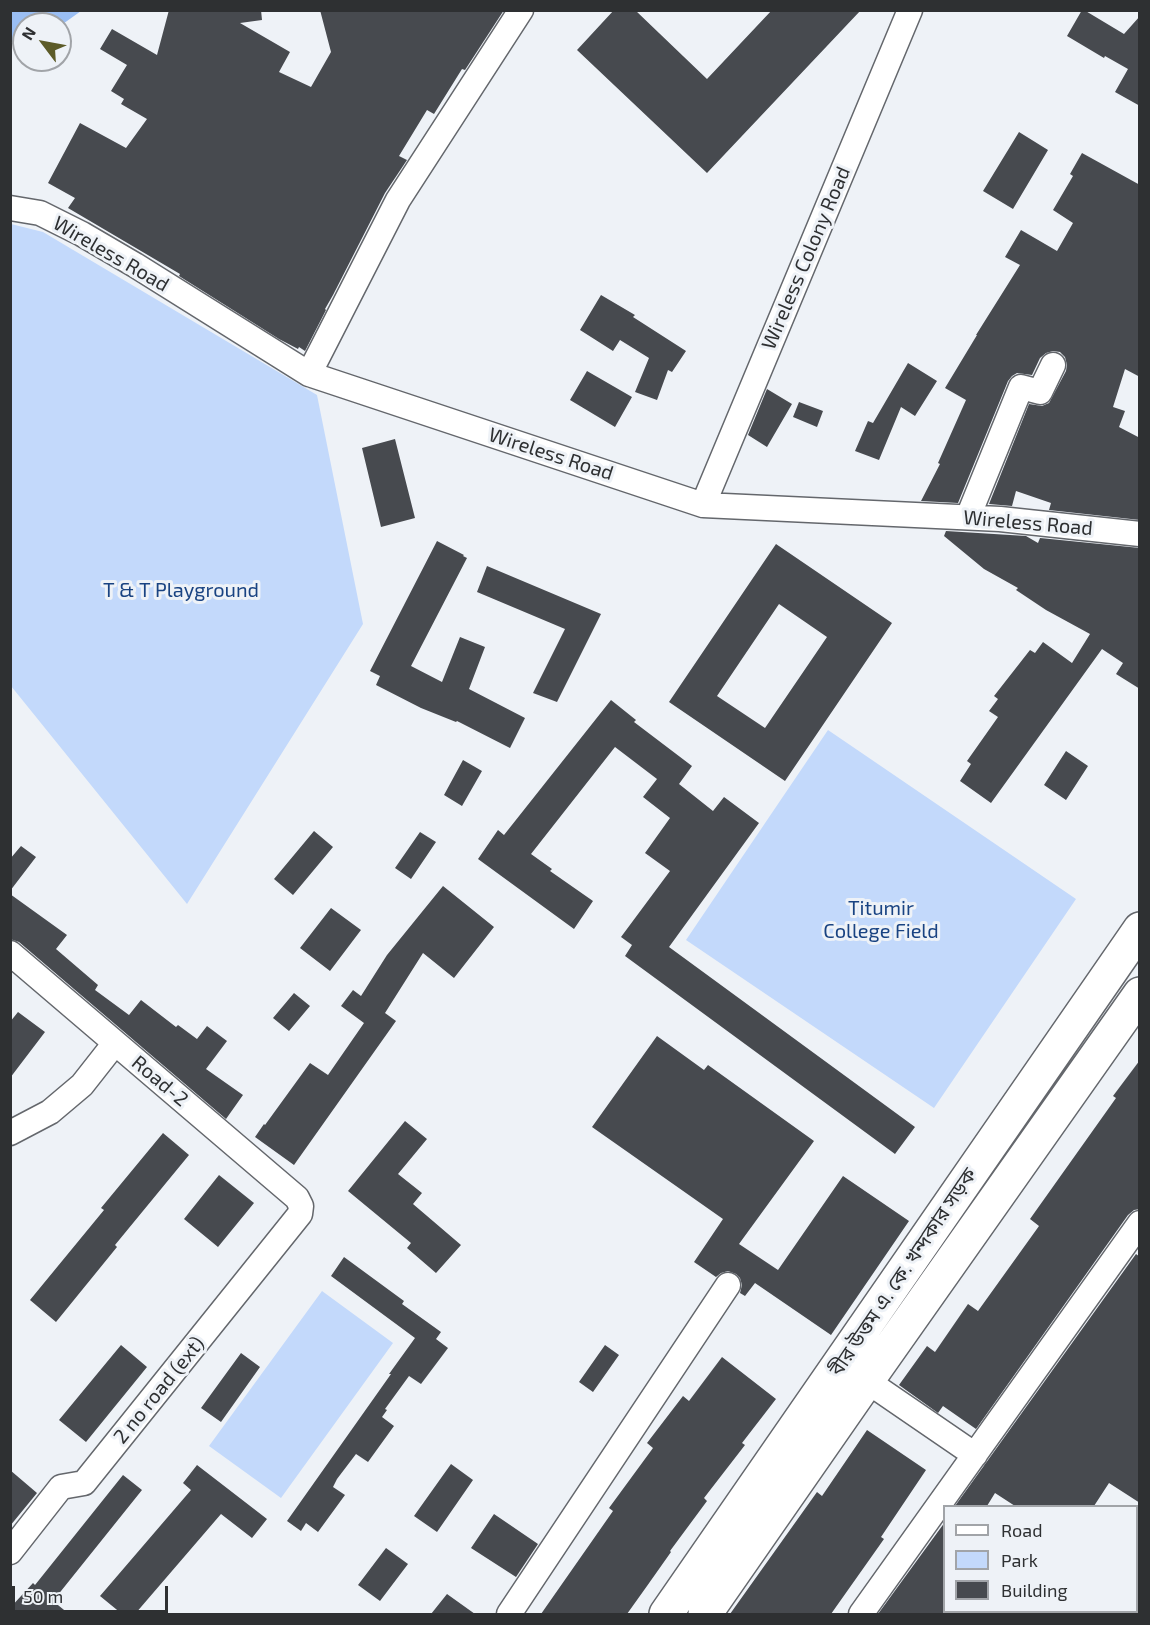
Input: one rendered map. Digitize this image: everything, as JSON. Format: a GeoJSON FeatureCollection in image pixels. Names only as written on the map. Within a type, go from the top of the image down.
{"type":"FeatureCollection","features":[{"type":"Feature","properties":{"kind":"main road","name":"বীর উত্তম এ. কে. খন্দকার সড়ক"},"geometry":{"type":"LineString","coordinates":[[666,1614],[1140,929]]}},
{"type":"Feature","properties":{"kind":"main road","name":"বীর উত্তম এ. কে. খন্দকার সড়ক"},"geometry":{"type":"LineString","coordinates":[[705,1614],[1140,994]]}},
{"type":"Feature","properties":{"kind":"street"},"geometry":{"type":"LineString","coordinates":[[309,374],[398,200],[521,10]]}},
{"type":"Feature","properties":{"kind":"street","name":"Wireless Colony Road"},"geometry":{"type":"LineString","coordinates":[[703,505],[909,10]]}},
{"type":"Feature","properties":{"kind":"street","name":"Wireless Road"},"geometry":{"type":"LineString","coordinates":[[10,208],[40,213],[82,234],[309,374],[703,505],[1000,519],[1140,534]]}},
{"type":"Feature","properties":{"kind":"street"},"geometry":{"type":"LineString","coordinates":[[968,517],[1021,387],[1040,392],[1053,365]]}},
{"type":"Feature","properties":{"kind":"street","name":"Road-2"},"geometry":{"type":"LineString","coordinates":[[10,953],[297,1198],[301,1206],[300,1214]]}},
{"type":"Feature","properties":{"kind":"street"},"geometry":{"type":"LineString","coordinates":[[10,1133],[50,1112],[82,1085],[115,1043]]}},
{"type":"Feature","properties":{"kind":"street","name":"2 no road (ext)"},"geometry":{"type":"LineString","coordinates":[[10,1552],[61,1487],[84,1483],[300,1214]]}},
{"type":"Feature","properties":{"kind":"street"},"geometry":{"type":"LineString","coordinates":[[861,1614],[1140,1223]]}},
{"type":"Feature","properties":{"kind":"street"},"geometry":{"type":"LineString","coordinates":[[509,1614],[728,1285]]}},
{"type":"Feature","properties":{"kind":"street"},"geometry":{"type":"LineString","coordinates":[[867,1381],[975,1455]]}},
{"type":"Feature","properties":{"kind":"green space","name":"T & T Playground"},"geometry":{"type":"Polygon","coordinates":[[[11,224],[43,232],[317,395],[363,624],[187,904],[11,686],[11,224]]]}},
{"type":"Feature","properties":{"kind":"green space","name":"Titumir College Field"},"geometry":{"type":"Polygon","coordinates":[[[828,730],[1076,899],[934,1108],[686,940],[828,730]]]}},
{"type":"Feature","properties":{"kind":"green space"},"geometry":{"type":"Polygon","coordinates":[[[322,1291],[393,1343],[281,1498],[209,1446],[322,1291]]]}},
{"type":"Feature","properties":{"kind":"shaded area"},"geometry":{"type":"Polygon","coordinates":[[[11,10],[81,11],[72,17],[72,12],[12,12],[11,42],[11,10]]]}},
{"type":"Feature","properties":{"kind":"building"},"geometry":{"type":"Polygon","coordinates":[[[169,10],[261,10],[262,20],[240,23],[290,52],[279,72],[311,87],[331,52],[320,10],[504,10],[465,70],[462,69],[434,114],[427,110],[399,156],[407,160],[385,193],[305,351],[279,339],[179,276],[180,274],[68,208],[75,198],[48,183],[80,123],[126,148],[147,119],[121,104],[124,99],[111,91],[127,65],[100,49],[112,29],[157,55],[169,10]]]}},
{"type":"Feature","properties":{"kind":"building"},"geometry":{"type":"Polygon","coordinates":[[[614,10],[635,10],[707,79],[772,10],[861,10],[707,173],[577,50],[614,10]]]}},
{"type":"Feature","properties":{"kind":"building"},"geometry":{"type":"Polygon","coordinates":[[[1082,10],[1124,34],[1140,16],[1140,106],[1115,92],[1128,69],[1067,36],[1082,10]]]}},
{"type":"Feature","properties":{"kind":"building"},"geometry":{"type":"Polygon","coordinates":[[[1019,132],[1048,150],[1013,209],[983,191],[1019,132]]]}},
{"type":"Feature","properties":{"kind":"building"},"geometry":{"type":"Polygon","coordinates":[[[1082,153],[1140,185],[1140,377],[1125,369],[1113,407],[1125,411],[1119,427],[1140,438],[1140,520],[1049,510],[1051,503],[1016,491],[1012,506],[989,504],[1029,404],[1042,406],[1049,403],[1066,371],[1065,357],[1060,352],[1053,351],[1040,358],[1032,375],[1017,373],[1008,381],[958,503],[921,501],[940,464],[938,463],[966,400],[945,388],[1020,265],[1005,257],[1021,230],[1057,251],[1073,223],[1053,210],[1073,176],[1070,174],[1082,153]]]}},
{"type":"Feature","properties":{"kind":"building"},"geometry":{"type":"Polygon","coordinates":[[[601,295],[635,315],[633,317],[686,351],[672,372],[668,370],[657,400],[635,392],[649,358],[620,340],[613,351],[580,330],[601,295]]]}},
{"type":"Feature","properties":{"kind":"building"},"geometry":{"type":"Polygon","coordinates":[[[908,363],[937,381],[915,416],[901,407],[879,460],[855,451],[868,421],[873,423],[908,363]]]}},
{"type":"Feature","properties":{"kind":"building"},"geometry":{"type":"Polygon","coordinates":[[[587,371],[632,397],[615,427],[570,400],[587,371]]]}},
{"type":"Feature","properties":{"kind":"building"},"geometry":{"type":"Polygon","coordinates":[[[767,389],[792,404],[767,447],[748,435],[767,389]]]}},
{"type":"Feature","properties":{"kind":"building"},"geometry":{"type":"Polygon","coordinates":[[[799,402],[823,411],[817,427],[793,417],[799,402]]]}},
{"type":"Feature","properties":{"kind":"building"},"geometry":{"type":"Polygon","coordinates":[[[395,439],[415,518],[381,527],[362,448],[395,439]]]}},
{"type":"Feature","properties":{"kind":"building"},"geometry":{"type":"Polygon","coordinates":[[[946,531],[1026,536],[1038,543],[1040,538],[1140,548],[1140,689],[1116,674],[1123,663],[1102,649],[991,803],[960,781],[971,764],[967,761],[998,717],[989,711],[998,699],[994,696],[1030,650],[1035,653],[1043,642],[1072,663],[1090,634],[1046,610],[1016,590],[1018,588],[984,569],[944,536],[946,531]]]}},
{"type":"Feature","properties":{"kind":"building"},"geometry":{"type":"Polygon","coordinates":[[[437,541],[467,558],[411,666],[442,682],[460,637],[485,647],[469,689],[525,718],[510,748],[457,721],[421,708],[376,685],[380,676],[370,671],[437,541]]]}},
{"type":"Feature","properties":{"kind":"building"},"geometry":{"type":"Polygon","coordinates":[[[776,544],[892,623],[785,781],[669,702],[776,544]],[[779,604],[717,696],[765,728],[827,637],[779,604]]]}},
{"type":"Feature","properties":{"kind":"building"},"geometry":{"type":"Polygon","coordinates":[[[487,566],[601,614],[557,702],[533,693],[565,629],[477,592],[487,566]]]}},
{"type":"Feature","properties":{"kind":"building"},"geometry":{"type":"Polygon","coordinates":[[[611,700],[636,720],[634,722],[692,766],[679,784],[713,811],[724,797],[759,823],[669,947],[915,1127],[895,1154],[625,956],[632,945],[621,937],[670,871],[645,853],[670,818],[643,797],[657,779],[615,747],[531,854],[552,869],[550,871],[593,901],[574,929],[478,859],[498,830],[504,835],[611,700]]]}},
{"type":"Feature","properties":{"kind":"building"},"geometry":{"type":"Polygon","coordinates":[[[1066,751],[1088,766],[1066,800],[1044,785],[1066,751]]]}},
{"type":"Feature","properties":{"kind":"building"},"geometry":{"type":"Polygon","coordinates":[[[463,760],[482,771],[462,806],[444,795],[463,760]]]}},
{"type":"Feature","properties":{"kind":"building"},"geometry":{"type":"Polygon","coordinates":[[[314,831],[333,847],[293,895],[274,879],[314,831]]]}},
{"type":"Feature","properties":{"kind":"building"},"geometry":{"type":"Polygon","coordinates":[[[420,832],[436,842],[411,879],[395,868],[420,832]]]}},
{"type":"Feature","properties":{"kind":"building"},"geometry":{"type":"Polygon","coordinates":[[[21,846],[36,857],[10,891],[10,859],[21,846]]]}},
{"type":"Feature","properties":{"kind":"building"},"geometry":{"type":"Polygon","coordinates":[[[443,886],[494,927],[454,978],[423,953],[385,1013],[396,1021],[294,1165],[255,1137],[310,1063],[328,1075],[364,1023],[341,1006],[353,990],[361,996],[387,955],[443,886]]]}},
{"type":"Feature","properties":{"kind":"building"},"geometry":{"type":"Polygon","coordinates":[[[10,894],[67,935],[56,949],[98,985],[95,990],[129,1015],[141,1000],[176,1027],[178,1025],[197,1039],[207,1026],[227,1041],[206,1069],[243,1095],[226,1119],[19,942],[10,939],[10,894]]]}},
{"type":"Feature","properties":{"kind":"building"},"geometry":{"type":"Polygon","coordinates":[[[331,908],[361,930],[330,971],[300,948],[331,908]]]}},
{"type":"Feature","properties":{"kind":"building"},"geometry":{"type":"Polygon","coordinates":[[[294,993],[310,1006],[289,1031],[273,1018],[294,993]]]}},
{"type":"Feature","properties":{"kind":"building"},"geometry":{"type":"Polygon","coordinates":[[[18,1012],[45,1032],[10,1078],[10,1022],[18,1012]]]}},
{"type":"Feature","properties":{"kind":"building"},"geometry":{"type":"Polygon","coordinates":[[[657,1036],[704,1070],[708,1065],[814,1141],[739,1244],[778,1270],[843,1176],[909,1221],[831,1335],[755,1283],[745,1296],[740,1293],[742,1285],[736,1274],[728,1271],[716,1277],[694,1262],[723,1219],[592,1127],[657,1036]]]}},
{"type":"Feature","properties":{"kind":"building"},"geometry":{"type":"Polygon","coordinates":[[[1140,1060],[1140,1209],[1128,1215],[976,1429],[943,1406],[938,1413],[899,1385],[927,1346],[935,1352],[968,1304],[978,1311],[1039,1226],[1030,1219],[1116,1098],[1113,1096],[1140,1060]]]}},
{"type":"Feature","properties":{"kind":"building"},"geometry":{"type":"Polygon","coordinates":[[[405,1121],[427,1139],[398,1174],[422,1193],[413,1204],[461,1245],[436,1273],[407,1248],[411,1243],[348,1191],[405,1121]]]}},
{"type":"Feature","properties":{"kind":"building"},"geometry":{"type":"Polygon","coordinates":[[[163,1133],[189,1155],[115,1245],[117,1247],[56,1322],[30,1300],[104,1210],[101,1208],[163,1133]]]}},
{"type":"Feature","properties":{"kind":"building"},"geometry":{"type":"Polygon","coordinates":[[[219,1175],[254,1203],[218,1247],[184,1219],[219,1175]]]}},
{"type":"Feature","properties":{"kind":"building"},"geometry":{"type":"Polygon","coordinates":[[[1136,1254],[1140,1257],[1140,1503],[1109,1483],[1095,1505],[1013,1505],[995,1493],[988,1505],[956,1505],[1136,1254]]]}},
{"type":"Feature","properties":{"kind":"building"},"geometry":{"type":"Polygon","coordinates":[[[344,1257],[404,1301],[402,1304],[441,1332],[436,1339],[448,1348],[421,1384],[409,1376],[385,1409],[387,1410],[382,1417],[394,1426],[368,1462],[356,1454],[337,1479],[333,1487],[345,1495],[318,1532],[306,1523],[301,1531],[287,1521],[415,1338],[331,1276],[344,1257]]]}},
{"type":"Feature","properties":{"kind":"building"},"geometry":{"type":"Polygon","coordinates":[[[121,1345],[147,1367],[86,1442],[59,1420],[121,1345]]]}},
{"type":"Feature","properties":{"kind":"building"},"geometry":{"type":"Polygon","coordinates":[[[605,1345],[619,1355],[593,1392],[579,1382],[605,1345]]]}},
{"type":"Feature","properties":{"kind":"building"},"geometry":{"type":"Polygon","coordinates":[[[241,1353],[260,1367],[221,1422],[201,1408],[241,1353]]]}},
{"type":"Feature","properties":{"kind":"building"},"geometry":{"type":"Polygon","coordinates":[[[722,1357],[776,1399],[742,1443],[745,1445],[704,1498],[707,1501],[627,1614],[541,1614],[613,1511],[609,1508],[653,1448],[647,1443],[683,1396],[689,1401],[722,1357]]]}},
{"type":"Feature","properties":{"kind":"building"},"geometry":{"type":"Polygon","coordinates":[[[867,1430],[926,1470],[881,1537],[884,1539],[831,1614],[730,1614],[817,1492],[822,1496],[867,1430]]]}},
{"type":"Feature","properties":{"kind":"building"},"geometry":{"type":"Polygon","coordinates":[[[451,1464],[473,1480],[437,1532],[414,1516],[451,1464]]]}},
{"type":"Feature","properties":{"kind":"building"},"geometry":{"type":"Polygon","coordinates":[[[197,1465],[267,1519],[252,1538],[221,1514],[135,1614],[122,1614],[100,1596],[191,1490],[183,1483],[197,1465]]]}},
{"type":"Feature","properties":{"kind":"building"},"geometry":{"type":"Polygon","coordinates":[[[10,1470],[37,1493],[10,1526],[10,1470]]]}},
{"type":"Feature","properties":{"kind":"building"},"geometry":{"type":"Polygon","coordinates":[[[123,1475],[142,1490],[53,1601],[69,1614],[10,1614],[10,1608],[33,1583],[35,1585],[123,1475]]]}},
{"type":"Feature","properties":{"kind":"building"},"geometry":{"type":"Polygon","coordinates":[[[494,1514],[538,1544],[516,1577],[471,1548],[494,1514]]]}},
{"type":"Feature","properties":{"kind":"building"},"geometry":{"type":"Polygon","coordinates":[[[943,1525],[943,1613],[945,1614],[878,1614],[943,1525]]]}},
{"type":"Feature","properties":{"kind":"building"},"geometry":{"type":"Polygon","coordinates":[[[386,1548],[408,1564],[380,1601],[358,1585],[386,1548]]]}},
{"type":"Feature","properties":{"kind":"building"},"geometry":{"type":"Polygon","coordinates":[[[447,1594],[475,1614],[431,1614],[447,1594]]]}}]}
